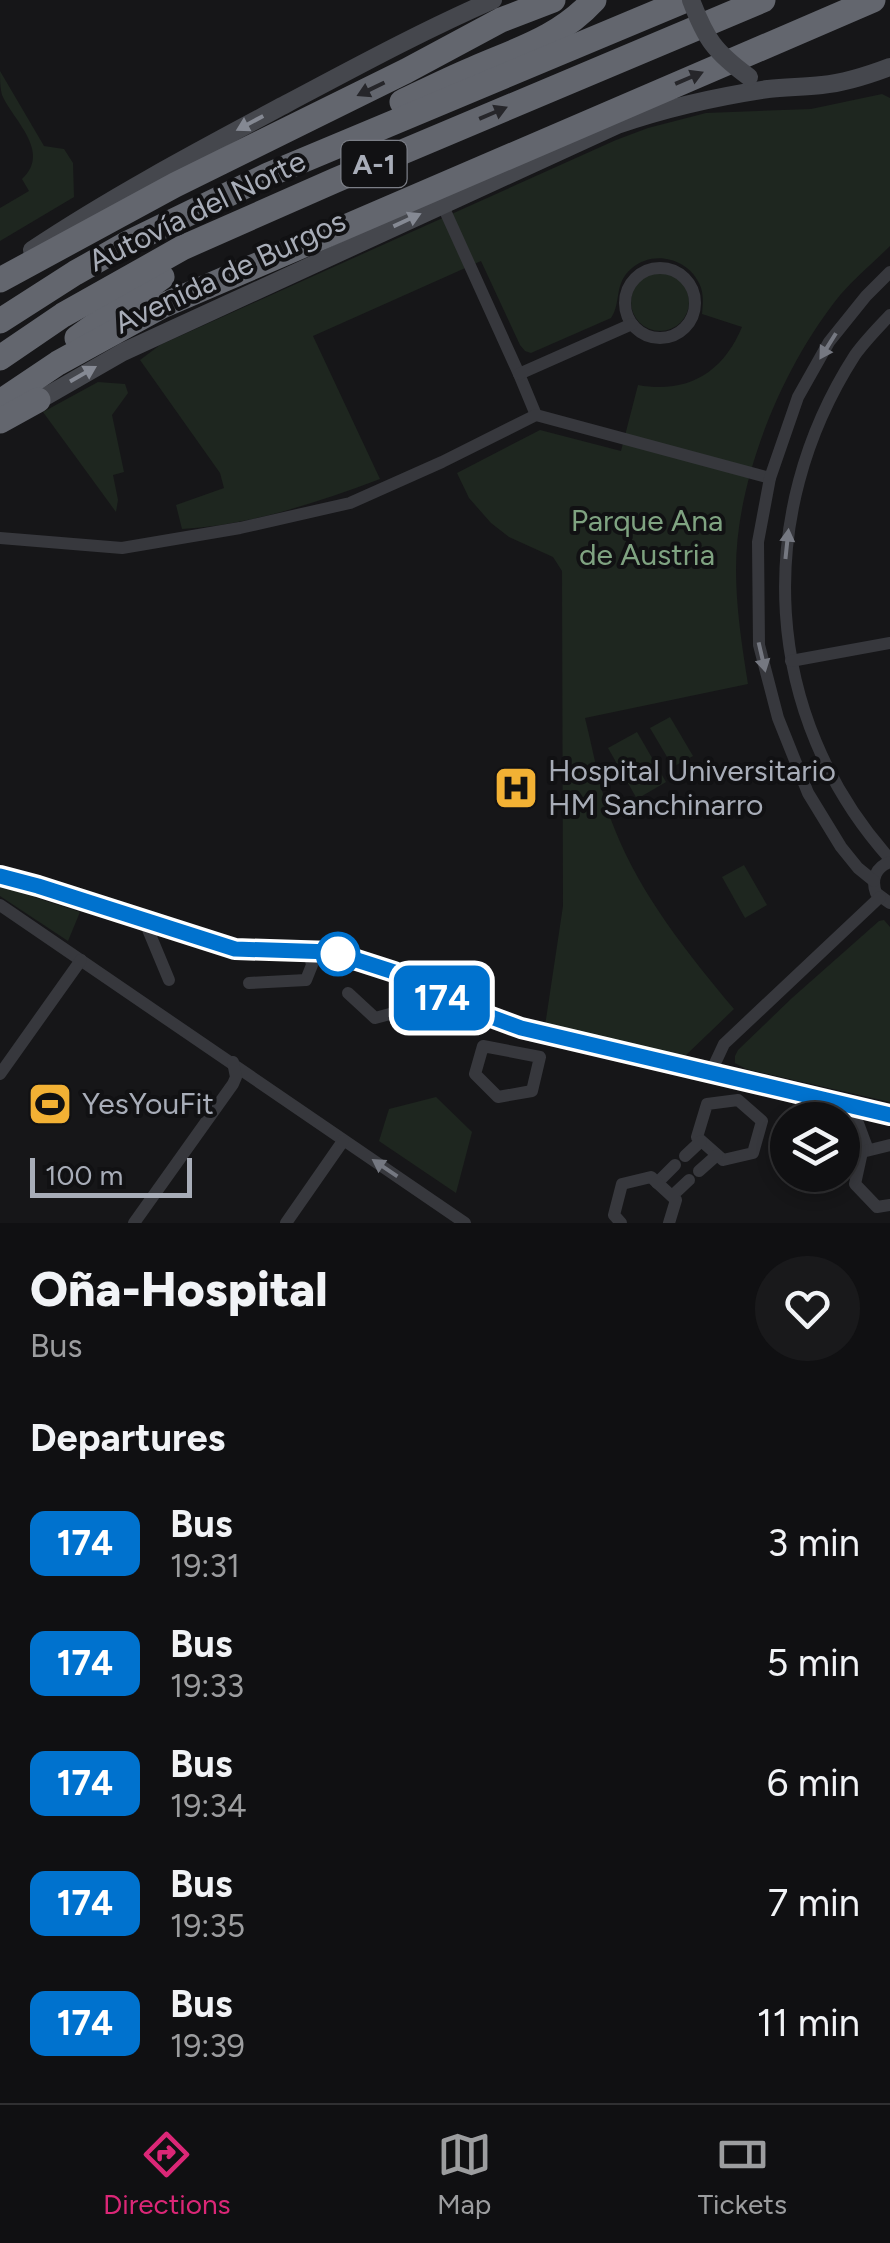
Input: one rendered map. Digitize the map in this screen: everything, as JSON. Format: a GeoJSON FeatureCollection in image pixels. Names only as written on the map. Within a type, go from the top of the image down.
{"type":"FeatureCollection","features":[{"type":"Feature","properties":{"kind":"highway"},"geometry":{"type":"LineString","coordinates":[[0,280],[175,185],[502,20],[552,0]]}},
{"type":"Feature","properties":{"kind":"highway"},"geometry":{"type":"LineString","coordinates":[[288,166],[312,147],[458,74],[554,34],[576,20],[594,0]]}},
{"type":"Feature","properties":{"kind":"highway","name":"Autovía del Norte"},"geometry":{"type":"LineString","coordinates":[[0,321],[128,244],[288,166],[688,0]]}},
{"type":"Feature","properties":{"kind":"highway","name":"Autovía del Norte"},"geometry":{"type":"LineString","coordinates":[[0,358],[63,315],[182,248],[763,0]]}},
{"type":"Feature","properties":{"kind":"highway"},"geometry":{"type":"LineString","coordinates":[[0,402],[58,363],[162,306],[873,0]]}},
{"type":"Feature","properties":{"kind":"highway"},"geometry":{"type":"LineString","coordinates":[[0,394],[147,286],[336,180]]}},
{"type":"Feature","properties":{"kind":"highway"},"geometry":{"type":"LineString","coordinates":[[0,424],[38,400]]}},
{"type":"Feature","properties":{"kind":"street"},"geometry":{"type":"LineString","coordinates":[[0,272],[72,224],[210,144],[438,24],[493,0]]}},
{"type":"Feature","properties":{"kind":"street","name":"Avenida de Burgos"},"geometry":{"type":"LineString","coordinates":[[688,0],[703,31],[722,56],[773,88]]}},
{"type":"Feature","properties":{"kind":"street","name":"Avenida de Burgos"},"geometry":{"type":"LineString","coordinates":[[38,400],[123,352],[617,126],[713,97],[827,85],[890,67]]}},
{"type":"Feature","properties":{"kind":"street"},"geometry":{"type":"LineString","coordinates":[[870,74],[890,78]]}},
{"type":"Feature","properties":{"kind":"street"},"geometry":{"type":"LineString","coordinates":[[442,204],[536,415]]}},
{"type":"Feature","properties":{"kind":"street"},"geometry":{"type":"LineString","coordinates":[[660,267],[672,269],[689,282],[696,306],[686,327],[664,338],[652,337],[632,324],[625,303],[626,292],[639,274],[660,267]]}},
{"type":"Feature","properties":{"kind":"street"},"geometry":{"type":"LineString","coordinates":[[874,880],[841,847],[808,793],[778,718],[758,626],[758,542],[770,478],[798,397],[829,342],[890,272]]}},
{"type":"Feature","properties":{"kind":"street"},"geometry":{"type":"LineString","coordinates":[[710,1074],[724,1044],[885,900],[874,887],[874,880],[890,860],[862,826],[814,742],[791,661],[784,582],[799,477],[822,413],[857,352],[890,314]]}},
{"type":"Feature","properties":{"kind":"street"},"geometry":{"type":"LineString","coordinates":[[519,374],[632,324]]}},
{"type":"Feature","properties":{"kind":"street"},"geometry":{"type":"LineString","coordinates":[[0,538],[122,548],[240,528],[350,503],[536,415],[770,478]]}},
{"type":"Feature","properties":{"kind":"street"},"geometry":{"type":"LineString","coordinates":[[791,661],[890,643]]}},
{"type":"Feature","properties":{"kind":"street"},"geometry":{"type":"LineString","coordinates":[[0,876],[235,949],[332,952],[394,972],[424,992],[542,1033],[831,1102]]}},
{"type":"Feature","properties":{"kind":"street"},"geometry":{"type":"LineString","coordinates":[[0,905],[465,1223]]}},
{"type":"Feature","properties":{"kind":"street"},"geometry":{"type":"LineString","coordinates":[[144,920],[169,980]]}},
{"type":"Feature","properties":{"kind":"street"},"geometry":{"type":"LineString","coordinates":[[249,984],[306,980],[312,965],[309,951]]}},
{"type":"Feature","properties":{"kind":"street"},"geometry":{"type":"LineString","coordinates":[[0,1074],[81,960]]}},
{"type":"Feature","properties":{"kind":"street"},"geometry":{"type":"LineString","coordinates":[[348,993],[374,1018],[416,1007],[424,992]]}},
{"type":"Feature","properties":{"kind":"street"},"geometry":{"type":"LineString","coordinates":[[490,1047],[496,1019]]}},
{"type":"Feature","properties":{"kind":"street"},"geometry":{"type":"LineString","coordinates":[[534,1056],[542,1033]]}},
{"type":"Feature","properties":{"kind":"street"},"geometry":{"type":"LineString","coordinates":[[483,1046],[490,1047],[540,1057],[532,1091],[498,1097],[475,1074],[483,1046]]}},
{"type":"Feature","properties":{"kind":"street"},"geometry":{"type":"LineString","coordinates":[[134,1223],[233,1084],[233,1062]]}},
{"type":"Feature","properties":{"kind":"street"},"geometry":{"type":"LineString","coordinates":[[233,1084],[240,1078],[254,1077]]}},
{"type":"Feature","properties":{"kind":"street"},"geometry":{"type":"LineString","coordinates":[[748,1108],[767,1087]]}},
{"type":"Feature","properties":{"kind":"street"},"geometry":{"type":"LineString","coordinates":[[738,1100],[748,1108],[762,1121],[753,1153],[723,1160],[697,1138],[707,1104],[738,1100]]}},
{"type":"Feature","properties":{"kind":"street"},"geometry":{"type":"LineString","coordinates":[[860,1110],[888,1119]]}},
{"type":"Feature","properties":{"kind":"street"},"geometry":{"type":"LineString","coordinates":[[860,1128],[868,1150]]}},
{"type":"Feature","properties":{"kind":"street"},"geometry":{"type":"LineString","coordinates":[[286,1223],[344,1141]]}},
{"type":"Feature","properties":{"kind":"street"},"geometry":{"type":"LineString","coordinates":[[657,1183],[702,1141]]}},
{"type":"Feature","properties":{"kind":"street"},"geometry":{"type":"LineString","coordinates":[[889,1210],[877,1208],[855,1184],[862,1152],[890,1145]]}},
{"type":"Feature","properties":{"kind":"street"},"geometry":{"type":"LineString","coordinates":[[672,1196],[717,1155]]}},
{"type":"Feature","properties":{"kind":"street"},"geometry":{"type":"LineString","coordinates":[[621,1223],[614,1216],[622,1184],[651,1178],[676,1200],[669,1223]]}},
{"type":"Feature","properties":{"kind":"green space"},"geometry":{"type":"Polygon","coordinates":[[[0,71],[44,146],[64,149],[73,163],[74,197],[0,241],[0,208],[29,191],[22,179],[33,158],[27,136],[2,95],[0,71]]]}},
{"type":"Feature","properties":{"kind":"green space","name":"Parque Ana de Austria"},"geometry":{"type":"Polygon","coordinates":[[[882,94],[890,98],[890,246],[841,294],[800,354],[767,424],[744,498],[736,584],[748,684],[585,718],[606,803],[626,855],[667,924],[734,1009],[685,1056],[545,1026],[563,906],[562,571],[553,557],[509,537],[491,523],[469,498],[457,473],[540,430],[621,451],[638,385],[672,386],[701,377],[725,357],[742,327],[702,314],[701,287],[686,268],[669,259],[650,259],[626,274],[611,318],[531,353],[520,345],[481,261],[313,336],[380,479],[282,511],[233,523],[182,529],[176,505],[224,488],[220,473],[140,360],[160,345],[648,128],[706,113],[811,109],[882,94]]]}},
{"type":"Feature","properties":{"kind":"green space"},"geometry":{"type":"Polygon","coordinates":[[[660,273],[681,281],[689,302],[681,323],[660,331],[639,323],[631,302],[639,281],[660,273]]]}},
{"type":"Feature","properties":{"kind":"green space"},"geometry":{"type":"Polygon","coordinates":[[[98,382],[125,384],[128,393],[112,415],[124,472],[113,475],[116,512],[43,412],[98,382]]]}},
{"type":"Feature","properties":{"kind":"green space"},"geometry":{"type":"Polygon","coordinates":[[[670,717],[693,756],[673,767],[650,728],[670,717]]]}},
{"type":"Feature","properties":{"kind":"green space"},"geometry":{"type":"Polygon","coordinates":[[[637,732],[666,782],[637,799],[608,748],[637,732]]]}},
{"type":"Feature","properties":{"kind":"green space"},"geometry":{"type":"Polygon","coordinates":[[[744,865],[767,905],[745,918],[722,877],[744,865]]]}},
{"type":"Feature","properties":{"kind":"green space"},"geometry":{"type":"Polygon","coordinates":[[[0,886],[80,912],[68,941],[0,896],[0,886]]]}},
{"type":"Feature","properties":{"kind":"green space"},"geometry":{"type":"Polygon","coordinates":[[[884,920],[890,927],[890,1102],[746,1069],[735,1063],[738,1050],[792,998],[884,920]]]}},
{"type":"Feature","properties":{"kind":"green space"},"geometry":{"type":"Polygon","coordinates":[[[436,1097],[472,1132],[456,1193],[379,1141],[389,1109],[436,1097]]]}},
{"type":"Feature","properties":{"kind":"bus line","name":"174"},"geometry":{"type":"LineString","coordinates":[[0,876],[235,949],[332,952],[394,972],[424,992],[521,1028],[890,1115]]}},
{"type":"Feature","properties":{"kind":"place","name":"Hospital Universitario HM Sanchinarro"},"geometry":{"type":"Point","coordinates":[516,788]}},
{"type":"Feature","properties":{"kind":"place","name":"YesYouFit"},"geometry":{"type":"Point","coordinates":[50,1104]}}]}
